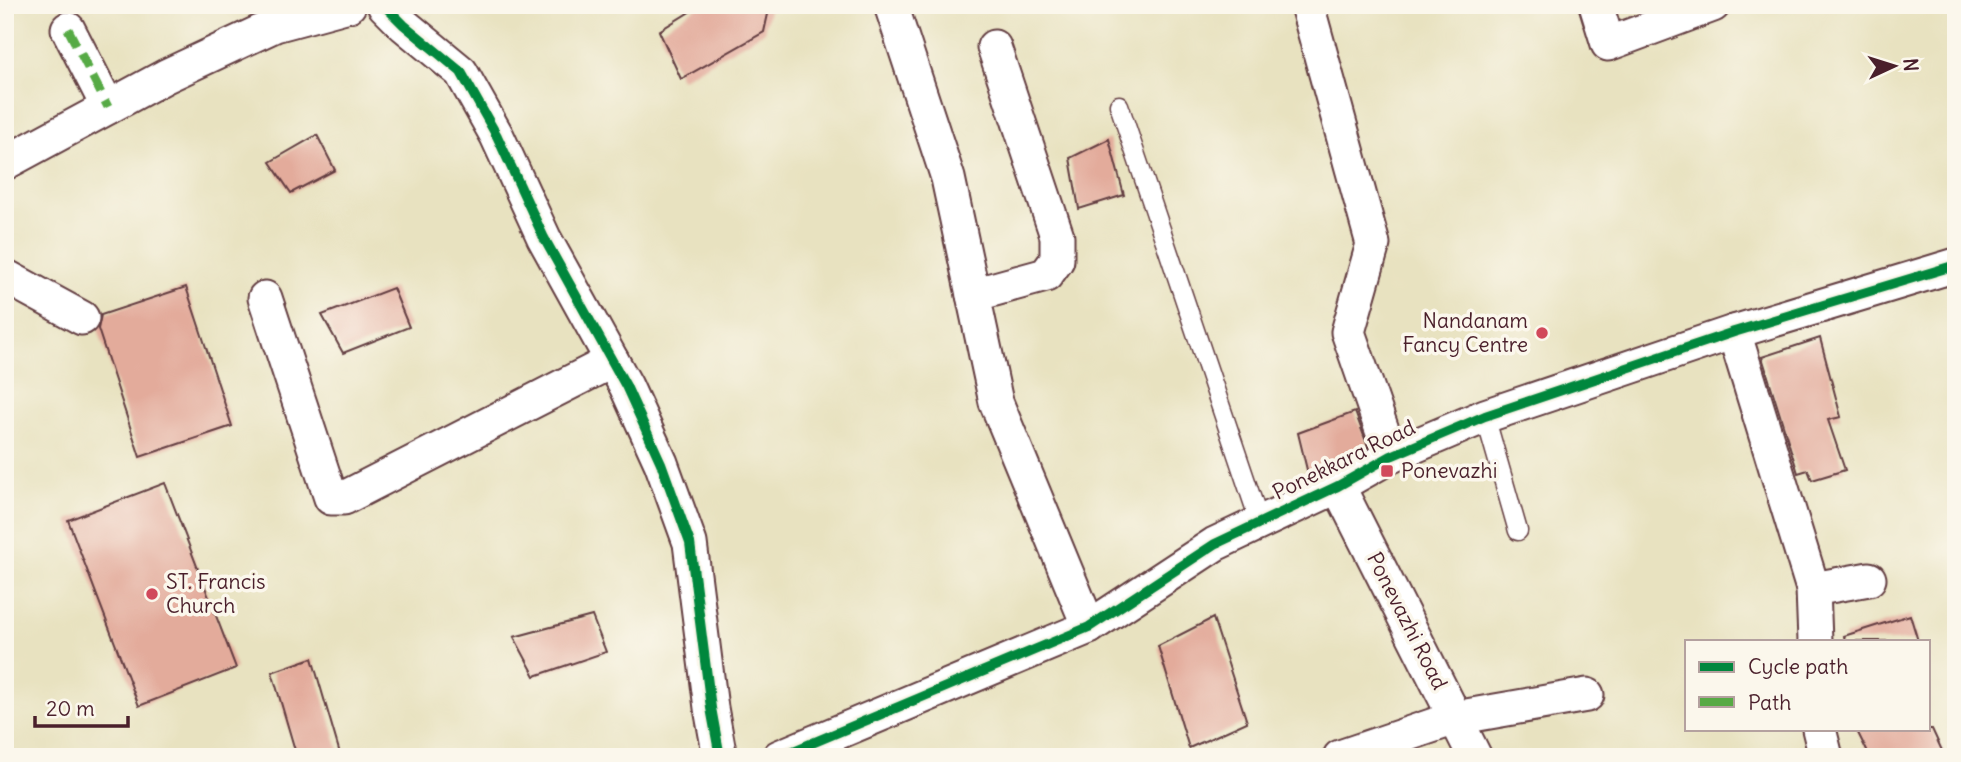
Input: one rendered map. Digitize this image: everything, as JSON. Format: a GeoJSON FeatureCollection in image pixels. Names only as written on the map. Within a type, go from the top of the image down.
{"type":"FeatureCollection","features":[{"type":"Feature","properties":{"kind":"street"},"geometry":{"type":"LineString","coordinates":[[5,163],[166,76],[275,25],[349,5]]}},
{"type":"Feature","properties":{"kind":"street"},"geometry":{"type":"LineString","coordinates":[[384,5],[461,72],[497,136],[544,238],[612,361],[661,463],[690,543],[711,708],[720,757]]}},
{"type":"Feature","properties":{"kind":"street"},"geometry":{"type":"LineString","coordinates":[[891,5],[948,178],[996,402],[1089,627]]}},
{"type":"Feature","properties":{"kind":"street"},"geometry":{"type":"LineString","coordinates":[[1307,5],[1373,244],[1348,332],[1391,456]]}},
{"type":"Feature","properties":{"kind":"street"},"geometry":{"type":"LineString","coordinates":[[1596,5],[1608,44],[1713,5]]}},
{"type":"Feature","properties":{"kind":"street"},"geometry":{"type":"LineString","coordinates":[[68,29],[107,107]]}},
{"type":"Feature","properties":{"kind":"street"},"geometry":{"type":"LineString","coordinates":[[973,295],[1046,275],[1057,260],[1056,236],[994,47]]}},
{"type":"Feature","properties":{"kind":"street","name":"Ponekkara Road"},"geometry":{"type":"LineString","coordinates":[[779,757],[1089,627],[1215,544],[1338,486],[1391,456],[1485,416],[1734,332],[1956,265]]}},
{"type":"Feature","properties":{"kind":"street"},"geometry":{"type":"LineString","coordinates":[[5,276],[82,318]]}},
{"type":"Feature","properties":{"kind":"street"},"geometry":{"type":"LineString","coordinates":[[265,298],[331,498],[344,498],[612,361]]}},
{"type":"Feature","properties":{"kind":"street"},"geometry":{"type":"LineString","coordinates":[[1734,332],[1812,589],[1815,640]]}},
{"type":"Feature","properties":{"kind":"street","name":"Ponevazhi Road"},"geometry":{"type":"LineString","coordinates":[[1338,486],[1475,757]]}},
{"type":"Feature","properties":{"kind":"street"},"geometry":{"type":"LineString","coordinates":[[1812,589],[1869,579]]}},
{"type":"Feature","properties":{"kind":"street"},"geometry":{"type":"LineString","coordinates":[[1340,757],[1455,718],[1587,695]]}},
{"type":"Feature","properties":{"kind":"street"},"geometry":{"type":"LineString","coordinates":[[1819,730],[1826,757]]}},
{"type":"Feature","properties":{"kind":"lane"},"geometry":{"type":"LineString","coordinates":[[1119,105],[1260,523]]}},
{"type":"Feature","properties":{"kind":"lane"},"geometry":{"type":"LineString","coordinates":[[1485,416],[1517,531]]}},
{"type":"Feature","properties":{"kind":"building"},"geometry":{"type":"Polygon","coordinates":[[[701,5],[770,5],[764,32],[681,79],[659,31],[701,5]]]}},
{"type":"Feature","properties":{"kind":"building"},"geometry":{"type":"Polygon","coordinates":[[[317,135],[335,170],[291,193],[270,162],[317,135]]]}},
{"type":"Feature","properties":{"kind":"building"},"geometry":{"type":"Polygon","coordinates":[[[1109,139],[1124,195],[1079,209],[1070,158],[1109,139]]]}},
{"type":"Feature","properties":{"kind":"building"},"geometry":{"type":"Polygon","coordinates":[[[186,287],[232,426],[140,457],[98,329],[101,315],[186,287]]]}},
{"type":"Feature","properties":{"kind":"building"},"geometry":{"type":"Polygon","coordinates":[[[393,288],[409,327],[343,353],[322,315],[393,288]]]}},
{"type":"Feature","properties":{"kind":"building"},"geometry":{"type":"Polygon","coordinates":[[[1820,338],[1841,417],[1828,420],[1845,470],[1812,480],[1808,470],[1798,473],[1762,357],[1820,338]]]}},
{"type":"Feature","properties":{"kind":"building"},"geometry":{"type":"Polygon","coordinates":[[[1355,412],[1368,447],[1309,478],[1298,433],[1355,412]]]}},
{"type":"Feature","properties":{"kind":"building","name":"ST. Francis Church"},"geometry":{"type":"Polygon","coordinates":[[[165,483],[236,668],[139,706],[68,520],[165,483]]]}},
{"type":"Feature","properties":{"kind":"building"},"geometry":{"type":"Polygon","coordinates":[[[1910,615],[1918,640],[1845,640],[1844,636],[1910,615]]]}},
{"type":"Feature","properties":{"kind":"building"},"geometry":{"type":"Polygon","coordinates":[[[592,616],[606,652],[535,676],[514,637],[592,616]]]}},
{"type":"Feature","properties":{"kind":"building"},"geometry":{"type":"Polygon","coordinates":[[[1213,618],[1247,722],[1189,748],[1158,646],[1213,618]]]}},
{"type":"Feature","properties":{"kind":"building"},"geometry":{"type":"Polygon","coordinates":[[[312,658],[341,757],[297,757],[272,672],[312,658]]]}},
{"type":"Feature","properties":{"kind":"building"},"geometry":{"type":"Polygon","coordinates":[[[1932,729],[1945,757],[1870,757],[1856,730],[1932,729]]]}},
{"type":"Feature","properties":{"kind":"marked path"},"geometry":{"type":"LineString","coordinates":[[68,29],[108,107]]}},
{"type":"Feature","properties":{"kind":"cycle path"},"geometry":{"type":"LineString","coordinates":[[384,5],[461,72],[497,136],[544,238],[626,386],[661,463],[690,543],[711,708],[720,757]]}},
{"type":"Feature","properties":{"kind":"cycle path"},"geometry":{"type":"LineString","coordinates":[[779,757],[1089,627],[1215,544],[1338,486],[1391,456],[1485,416],[1734,332],[1956,265]]}},
{"type":"Feature","properties":{"kind":"place","name":"Nandanam Fancy Centre"},"geometry":{"type":"Point","coordinates":[1542,333]}},
{"type":"Feature","properties":{"kind":"place","name":"Ponevazhi"},"geometry":{"type":"Point","coordinates":[1387,471]}},
{"type":"Feature","properties":{"kind":"place","name":"ST. Francis Church"},"geometry":{"type":"Point","coordinates":[152,594]}}]}
